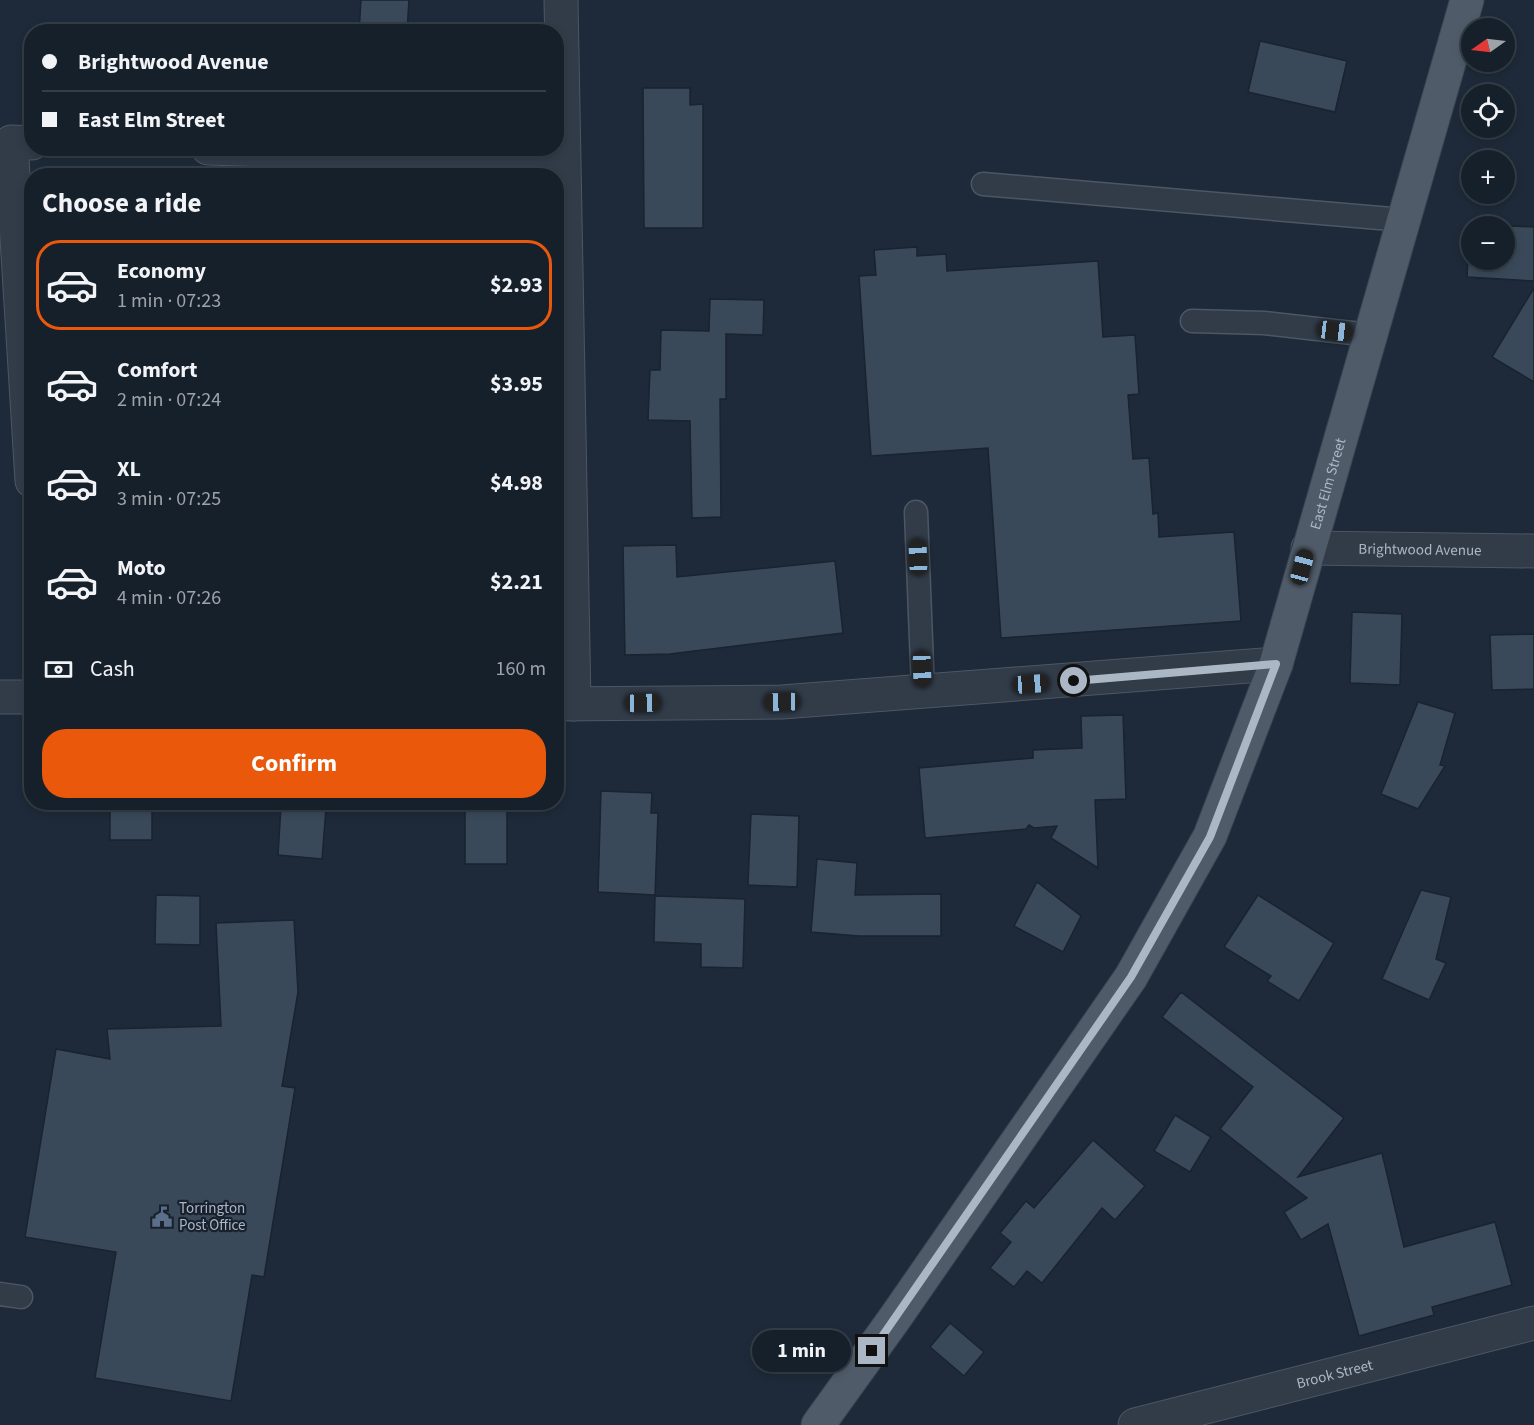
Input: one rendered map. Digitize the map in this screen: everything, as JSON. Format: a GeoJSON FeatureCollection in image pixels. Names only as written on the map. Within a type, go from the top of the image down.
{"type":"FeatureCollection","features":[{"type":"Feature","properties":{"kind":"main road","name":"East Elm Street"},"geometry":{"type":"LineString","coordinates":[[818,1425],[895,1318],[1131,977],[1210,837],[1276,664],[1467,0]]}},
{"type":"Feature","properties":{"kind":"street"},"geometry":{"type":"LineString","coordinates":[[561,0],[561,24]]}},
{"type":"Feature","properties":{"kind":"street"},"geometry":{"type":"LineString","coordinates":[[21,143],[7,190],[24,388]]}},
{"type":"Feature","properties":{"kind":"street"},"geometry":{"type":"LineString","coordinates":[[466,156],[563,159]]}},
{"type":"Feature","properties":{"kind":"street"},"geometry":{"type":"LineString","coordinates":[[563,156],[563,168]]}},
{"type":"Feature","properties":{"kind":"street"},"geometry":{"type":"LineString","coordinates":[[564,432],[565,704],[782,702],[1276,664]]}},
{"type":"Feature","properties":{"kind":"street","name":"Brightwood Avenue"},"geometry":{"type":"LineString","coordinates":[[1308,548],[1534,551]]}},
{"type":"Feature","properties":{"kind":"street"},"geometry":{"type":"LineString","coordinates":[[0,698],[24,697]]}},
{"type":"Feature","properties":{"kind":"street","name":"Brook Street"},"geometry":{"type":"LineString","coordinates":[[1135,1425],[1534,1323]]}},
{"type":"Feature","properties":{"kind":"lane"},"geometry":{"type":"LineString","coordinates":[[982,183],[1404,220]]}},
{"type":"Feature","properties":{"kind":"lane"},"geometry":{"type":"LineString","coordinates":[[1192,321],[1264,323],[1370,335]]}},
{"type":"Feature","properties":{"kind":"lane"},"geometry":{"type":"LineString","coordinates":[[916,512],[923,691]]}},
{"type":"Feature","properties":{"kind":"building"},"geometry":{"type":"Polygon","coordinates":[[[361,0],[409,0],[408,24],[360,24],[361,0]]]}},
{"type":"Feature","properties":{"kind":"building"},"geometry":{"type":"Polygon","coordinates":[[[1260,41],[1347,61],[1335,112],[1248,92],[1260,41]]]}},
{"type":"Feature","properties":{"kind":"building"},"geometry":{"type":"Polygon","coordinates":[[[643,88],[690,88],[690,105],[703,104],[703,228],[644,228],[643,88]]]}},
{"type":"Feature","properties":{"kind":"building"},"geometry":{"type":"Polygon","coordinates":[[[1515,226],[1534,227],[1534,281],[1467,277],[1467,270],[1515,270],[1515,226]]]}},
{"type":"Feature","properties":{"kind":"building"},"geometry":{"type":"Polygon","coordinates":[[[917,247],[917,256],[946,254],[947,271],[1098,261],[1103,337],[1135,335],[1139,394],[1128,395],[1133,459],[1149,458],[1153,514],[1158,513],[1159,537],[1234,532],[1241,621],[1001,638],[988,448],[871,456],[859,276],[876,275],[874,250],[917,247]]]}},
{"type":"Feature","properties":{"kind":"building"},"geometry":{"type":"Polygon","coordinates":[[[1534,288],[1534,382],[1492,357],[1534,288]]]}},
{"type":"Feature","properties":{"kind":"building"},"geometry":{"type":"Polygon","coordinates":[[[710,299],[764,300],[763,335],[726,334],[726,399],[720,399],[721,517],[692,518],[690,421],[648,420],[650,370],[660,370],[661,330],[709,331],[710,299]]]}},
{"type":"Feature","properties":{"kind":"building"},"geometry":{"type":"Polygon","coordinates":[[[676,545],[677,577],[835,561],[843,633],[670,654],[625,655],[623,546],[676,545]]]}},
{"type":"Feature","properties":{"kind":"building"},"geometry":{"type":"Polygon","coordinates":[[[1352,612],[1402,614],[1400,685],[1350,683],[1352,612]]]}},
{"type":"Feature","properties":{"kind":"building"},"geometry":{"type":"Polygon","coordinates":[[[1534,634],[1534,689],[1492,690],[1490,635],[1534,634]]]}},
{"type":"Feature","properties":{"kind":"building"},"geometry":{"type":"Polygon","coordinates":[[[1418,702],[1455,713],[1440,765],[1445,766],[1418,809],[1381,794],[1418,702]]]}},
{"type":"Feature","properties":{"kind":"building"},"geometry":{"type":"Polygon","coordinates":[[[1123,715],[1126,799],[1095,800],[1098,868],[1051,838],[1057,826],[1034,828],[1029,825],[1026,829],[925,838],[919,768],[1033,758],[1033,750],[1082,748],[1081,716],[1123,715]]]}},
{"type":"Feature","properties":{"kind":"building"},"geometry":{"type":"Polygon","coordinates":[[[601,791],[652,793],[651,813],[658,813],[655,895],[598,892],[601,791]]]}},
{"type":"Feature","properties":{"kind":"building"},"geometry":{"type":"Polygon","coordinates":[[[110,810],[152,810],[152,840],[110,840],[110,810]]]}},
{"type":"Feature","properties":{"kind":"building"},"geometry":{"type":"Polygon","coordinates":[[[281,810],[326,810],[322,859],[278,855],[281,810]]]}},
{"type":"Feature","properties":{"kind":"building"},"geometry":{"type":"Polygon","coordinates":[[[465,810],[507,810],[507,864],[465,864],[465,810]]]}},
{"type":"Feature","properties":{"kind":"building"},"geometry":{"type":"Polygon","coordinates":[[[751,814],[799,816],[797,887],[748,885],[751,814]]]}},
{"type":"Feature","properties":{"kind":"building"},"geometry":{"type":"Polygon","coordinates":[[[817,859],[857,863],[855,895],[941,894],[941,936],[859,936],[811,932],[817,859]]]}},
{"type":"Feature","properties":{"kind":"building"},"geometry":{"type":"Polygon","coordinates":[[[1037,882],[1081,916],[1063,952],[1014,926],[1037,882]]]}},
{"type":"Feature","properties":{"kind":"building"},"geometry":{"type":"Polygon","coordinates":[[[1421,890],[1451,897],[1436,959],[1446,963],[1429,1000],[1382,979],[1421,890]]]}},
{"type":"Feature","properties":{"kind":"building"},"geometry":{"type":"Polygon","coordinates":[[[156,895],[200,896],[200,945],[155,944],[156,895]]]}},
{"type":"Feature","properties":{"kind":"building"},"geometry":{"type":"Polygon","coordinates":[[[1258,895],[1334,943],[1299,1001],[1267,981],[1271,976],[1224,947],[1258,895]]]}},
{"type":"Feature","properties":{"kind":"building"},"geometry":{"type":"Polygon","coordinates":[[[655,896],[745,899],[743,968],[701,967],[701,944],[654,942],[655,896]]]}},
{"type":"Feature","properties":{"kind":"building"},"geometry":{"type":"Polygon","coordinates":[[[294,920],[298,992],[282,1086],[295,1088],[264,1277],[252,1275],[231,1401],[95,1378],[116,1252],[25,1237],[56,1049],[110,1059],[107,1029],[221,1026],[216,923],[294,920]]]}},
{"type":"Feature","properties":{"kind":"building"},"geometry":{"type":"Polygon","coordinates":[[[1181,992],[1344,1118],[1298,1177],[1382,1153],[1404,1247],[1495,1222],[1512,1285],[1432,1307],[1434,1315],[1359,1336],[1328,1224],[1301,1240],[1284,1212],[1307,1198],[1220,1129],[1253,1087],[1162,1017],[1181,992]]]}},
{"type":"Feature","properties":{"kind":"building"},"geometry":{"type":"Polygon","coordinates":[[[1175,1115],[1211,1137],[1190,1172],[1154,1151],[1175,1115]]]}},
{"type":"Feature","properties":{"kind":"building"},"geometry":{"type":"Polygon","coordinates":[[[1093,1140],[1145,1186],[1115,1220],[1102,1208],[1042,1283],[1027,1271],[1014,1287],[990,1268],[1011,1242],[1000,1233],[1026,1201],[1034,1208],[1093,1140]]]}},
{"type":"Feature","properties":{"kind":"building"},"geometry":{"type":"Polygon","coordinates":[[[950,1323],[984,1352],[964,1376],[930,1347],[950,1323]]]}},
{"type":"Feature","properties":{"kind":"place","name":"Torrington Post Office"},"geometry":{"type":"Point","coordinates":[162,1217]}},
{"type":"Feature","properties":{"kind":"route"},"geometry":{"type":"LineString","coordinates":[[872,1351],[1131,977],[1210,837],[1276,664],[1074,681]]}}]}
